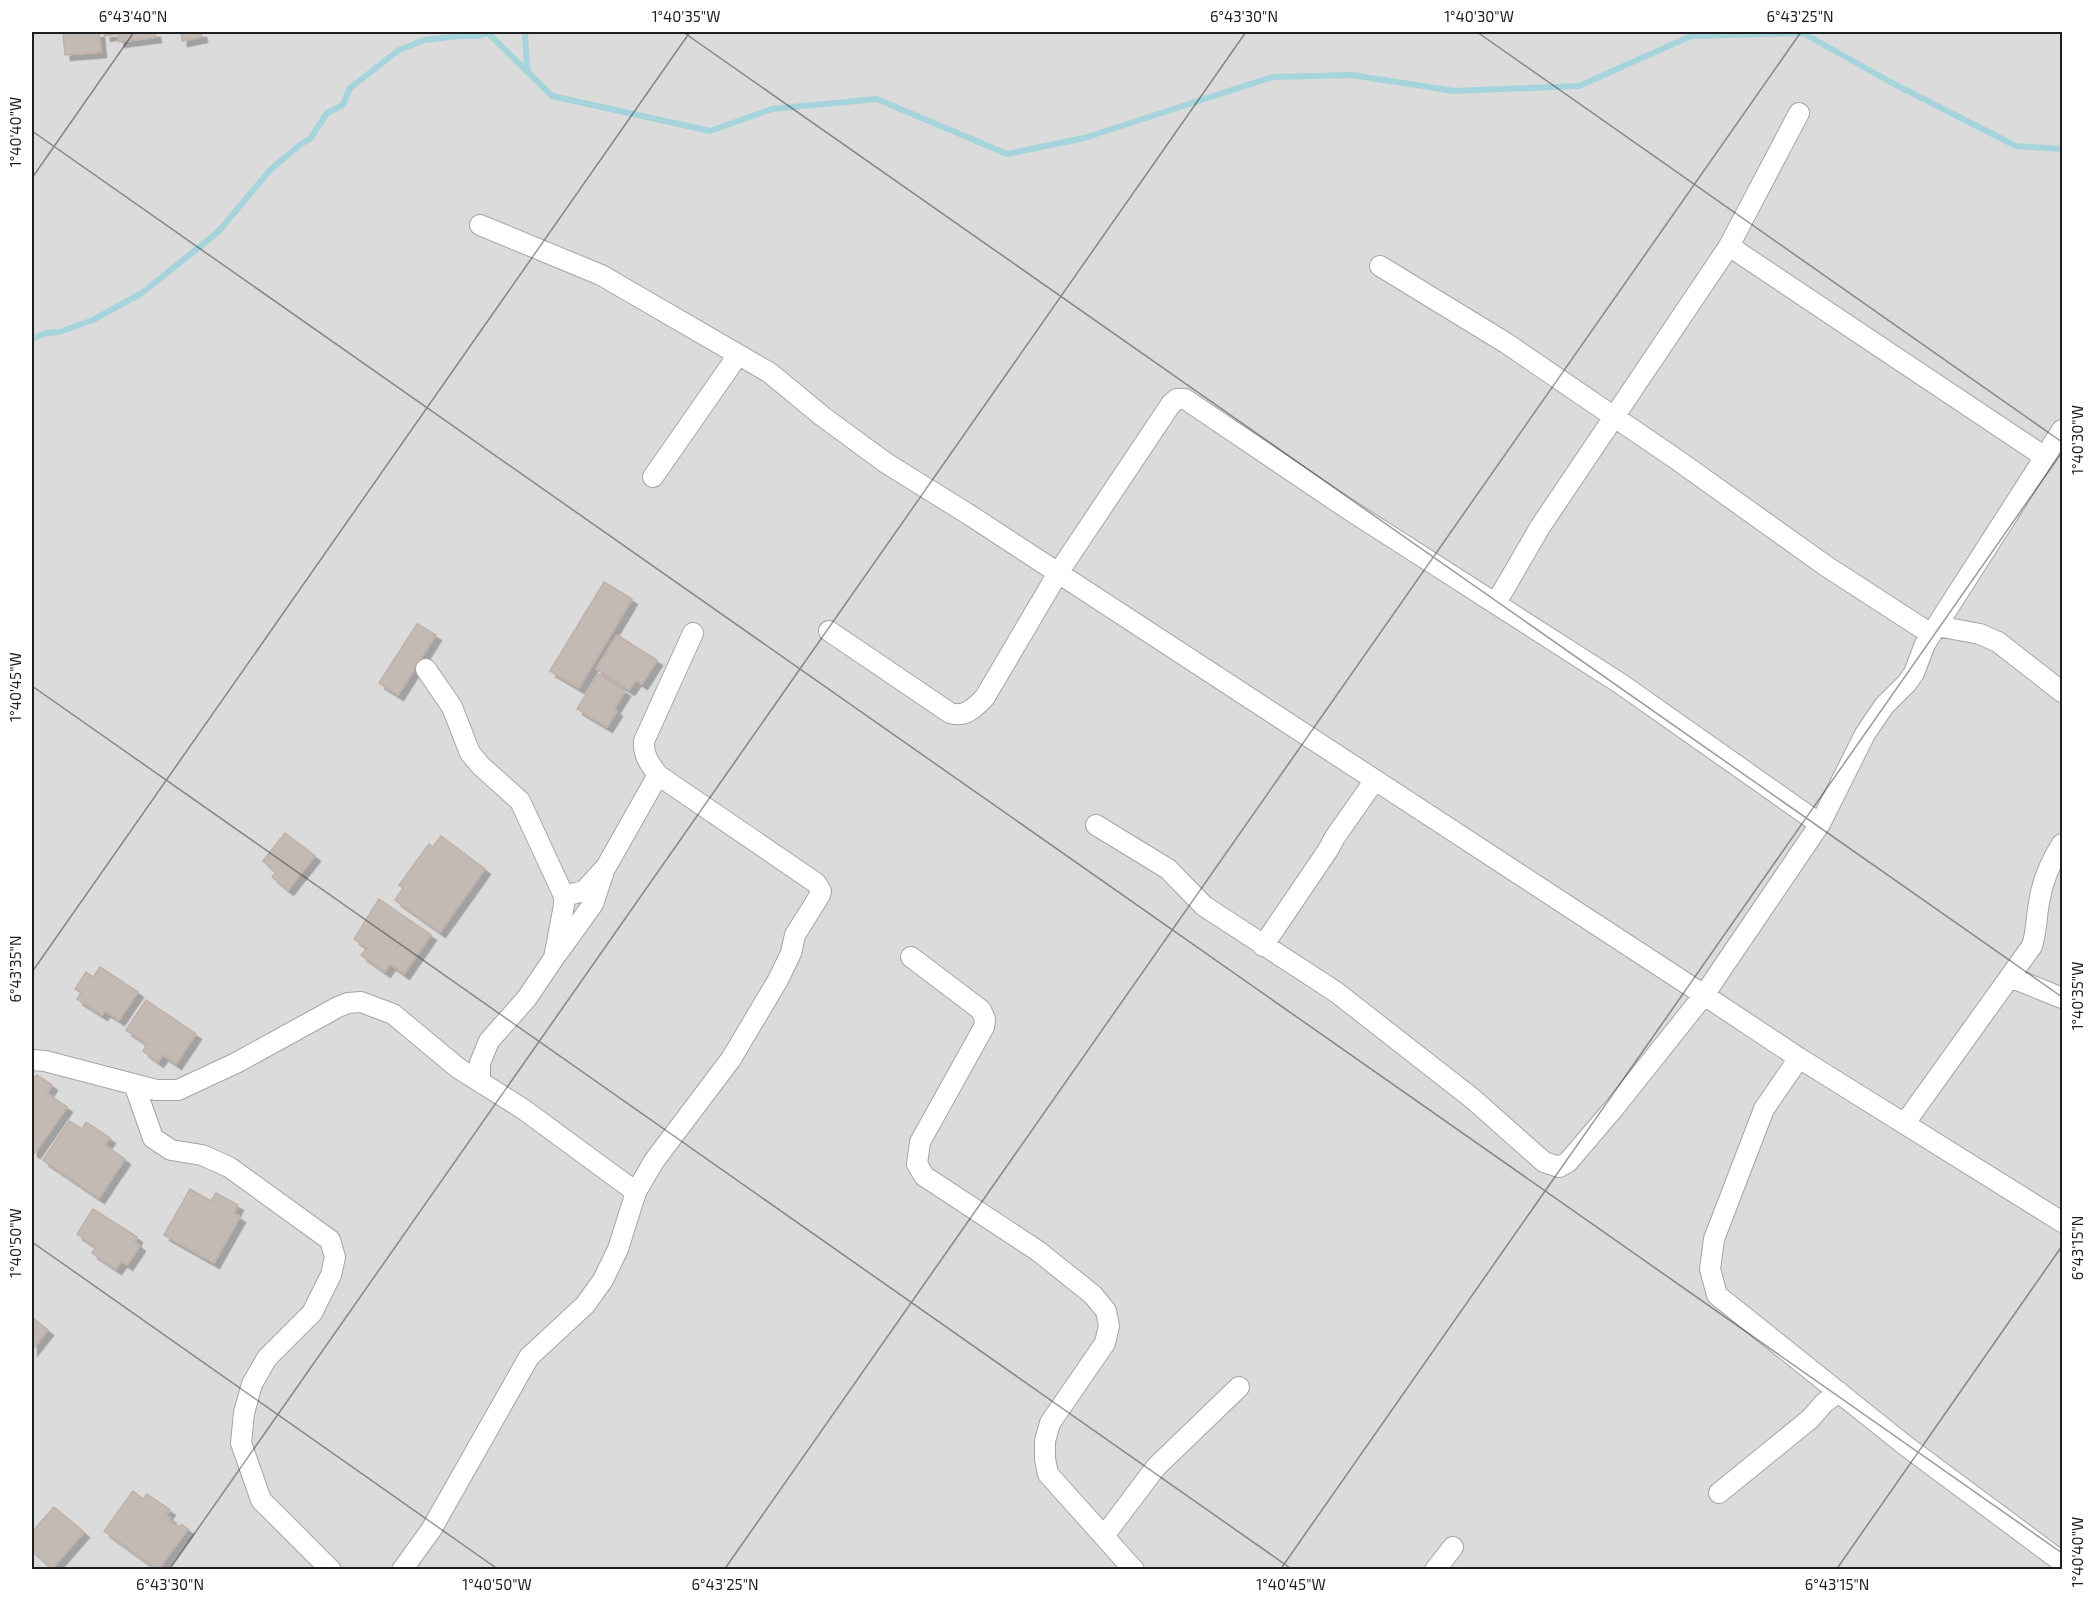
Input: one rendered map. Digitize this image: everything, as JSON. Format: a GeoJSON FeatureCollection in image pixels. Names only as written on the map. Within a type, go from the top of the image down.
{"type":"FeatureCollection","features":[{"type":"Feature","properties":{"kind":"street"},"geometry":{"type":"LineString","coordinates":[[1496,603],[1540,527],[1729,246],[1799,113]]}},
{"type":"Feature","properties":{"kind":"street"},"geometry":{"type":"LineString","coordinates":[[480,225],[601,275],[770,373],[822,416],[886,463],[1376,780],[1799,1058],[2062,1222]]}},
{"type":"Feature","properties":{"kind":"street"},"geometry":{"type":"LineString","coordinates":[[1729,246],[2045,457]]}},
{"type":"Feature","properties":{"kind":"street"},"geometry":{"type":"LineString","coordinates":[[1380,266],[1506,343],[1676,459],[1826,566],[1934,630],[1980,634],[1998,642],[2062,692]]}},
{"type":"Feature","properties":{"kind":"street"},"geometry":{"type":"LineString","coordinates":[[653,477],[738,355]]}},
{"type":"Feature","properties":{"kind":"street"},"geometry":{"type":"LineString","coordinates":[[830,632],[950,713],[957,715],[969,712],[985,697],[1058,573],[1171,404],[1177,399],[1185,399],[1348,509],[1621,684],[1820,824]]}},
{"type":"Feature","properties":{"kind":"street"},"geometry":{"type":"LineString","coordinates":[[1096,825],[1168,869],[1204,906],[1336,992],[1473,1099],[1544,1162],[1559,1167],[1568,1162],[1614,1108],[1704,994],[1820,824],[1865,734],[1884,706],[1911,678],[1925,644],[2062,430]]}},
{"type":"Feature","properties":{"kind":"street"},"geometry":{"type":"LineString","coordinates":[[402,1569],[431,1530],[529,1357],[585,1305],[603,1280],[618,1249],[636,1192],[654,1161],[731,1059],[778,980],[791,953],[795,935],[821,891],[816,883],[658,775],[643,751],[644,741],[693,633]]}},
{"type":"Feature","properties":{"kind":"street"},"geometry":{"type":"LineString","coordinates":[[426,669],[452,707],[470,753],[520,801],[564,896],[554,958]]}},
{"type":"Feature","properties":{"kind":"street"},"geometry":{"type":"LineString","coordinates":[[480,1082],[480,1063],[489,1041],[528,998],[593,904],[606,867],[658,775]]}},
{"type":"Feature","properties":{"kind":"street"},"geometry":{"type":"LineString","coordinates":[[1263,946],[1335,837],[1376,780]]}},
{"type":"Feature","properties":{"kind":"street"},"geometry":{"type":"LineString","coordinates":[[1905,1123],[2032,946],[2045,881],[2054,857],[2062,844]]}},
{"type":"Feature","properties":{"kind":"street"},"geometry":{"type":"LineString","coordinates":[[564,896],[584,891],[606,867]]}},
{"type":"Feature","properties":{"kind":"street"},"geometry":{"type":"LineString","coordinates":[[911,957],[981,1010],[985,1018],[984,1028],[921,1142],[917,1164],[924,1176],[1038,1251],[1093,1295],[1106,1311],[1109,1326],[1105,1343],[1050,1423],[1045,1441],[1045,1459],[1048,1474],[1134,1569]]}},
{"type":"Feature","properties":{"kind":"street"},"geometry":{"type":"LineString","coordinates":[[2010,976],[2062,998]]}},
{"type":"Feature","properties":{"kind":"street"},"geometry":{"type":"LineString","coordinates":[[32,1060],[45,1061],[156,1090],[178,1090],[236,1063],[338,1007],[361,1002],[393,1014],[458,1068],[523,1109],[636,1192]]}},
{"type":"Feature","properties":{"kind":"street"},"geometry":{"type":"LineString","coordinates":[[1799,1058],[1764,1109],[1714,1239],[1710,1269],[1717,1295],[1906,1446],[2062,1562]]}},
{"type":"Feature","properties":{"kind":"street"},"geometry":{"type":"LineString","coordinates":[[134,1084],[153,1138],[171,1150],[202,1155],[229,1167],[330,1240],[335,1257],[331,1275],[312,1314],[267,1358],[252,1384],[243,1413],[242,1443],[261,1500],[331,1569]]}},
{"type":"Feature","properties":{"kind":"street"},"geometry":{"type":"LineString","coordinates":[[1104,1536],[1156,1467],[1239,1387]]}},
{"type":"Feature","properties":{"kind":"street"},"geometry":{"type":"LineString","coordinates":[[1719,1493],[1810,1419],[1824,1403],[1839,1392]]}},
{"type":"Feature","properties":{"kind":"street"},"geometry":{"type":"LineString","coordinates":[[1435,1569],[1453,1547]]}},
{"type":"Feature","properties":{"kind":"shaded area"},"geometry":{"type":"Polygon","coordinates":[[[32,32],[2062,32],[2062,1569],[32,1569],[32,32]]]}},
{"type":"Feature","properties":{"kind":"building"},"geometry":{"type":"Polygon","coordinates":[[[63,32],[99,32],[101,52],[65,55],[63,32]]]}},
{"type":"Feature","properties":{"kind":"building"},"geometry":{"type":"Polygon","coordinates":[[[105,32],[155,32],[156,37],[119,42],[118,34],[105,36],[105,32]]]}},
{"type":"Feature","properties":{"kind":"building"},"geometry":{"type":"Polygon","coordinates":[[[181,32],[201,32],[202,37],[182,41],[181,32]]]}},
{"type":"Feature","properties":{"kind":"building"},"geometry":{"type":"Polygon","coordinates":[[[604,582],[632,599],[579,688],[550,671],[604,582]]]}},
{"type":"Feature","properties":{"kind":"building"},"geometry":{"type":"Polygon","coordinates":[[[417,624],[436,635],[398,695],[379,683],[417,624]]]}},
{"type":"Feature","properties":{"kind":"building"},"geometry":{"type":"Polygon","coordinates":[[[617,635],[657,660],[642,684],[636,680],[629,690],[596,669],[617,635]]]}},
{"type":"Feature","properties":{"kind":"building"},"geometry":{"type":"Polygon","coordinates":[[[598,674],[625,691],[607,727],[577,709],[598,674]]]}},
{"type":"Feature","properties":{"kind":"building"},"geometry":{"type":"Polygon","coordinates":[[[285,833],[315,856],[288,890],[272,877],[276,872],[263,861],[285,833]]]}},
{"type":"Feature","properties":{"kind":"building"},"geometry":{"type":"Polygon","coordinates":[[[441,836],[485,869],[440,932],[395,900],[403,888],[399,885],[429,844],[433,847],[441,836]]]}},
{"type":"Feature","properties":{"kind":"building"},"geometry":{"type":"Polygon","coordinates":[[[379,899],[431,935],[404,974],[390,964],[385,972],[361,955],[367,948],[354,939],[379,899]]]}},
{"type":"Feature","properties":{"kind":"building"},"geometry":{"type":"Polygon","coordinates":[[[100,967],[138,992],[119,1020],[105,1011],[102,1015],[77,999],[81,993],[75,989],[86,972],[93,977],[100,967]]]}},
{"type":"Feature","properties":{"kind":"building"},"geometry":{"type":"Polygon","coordinates":[[[146,1000],[196,1034],[176,1064],[163,1055],[158,1062],[143,1051],[147,1044],[126,1030],[146,1000]]]}},
{"type":"Feature","properties":{"kind":"building"},"geometry":{"type":"Polygon","coordinates":[[[37,1075],[52,1085],[47,1093],[67,1107],[35,1153],[32,1151],[32,1080],[37,1075]]]}},
{"type":"Feature","properties":{"kind":"building"},"geometry":{"type":"Polygon","coordinates":[[[69,1121],[82,1129],[86,1122],[110,1138],[105,1145],[125,1159],[99,1198],[43,1160],[69,1121]]]}},
{"type":"Feature","properties":{"kind":"building"},"geometry":{"type":"Polygon","coordinates":[[[190,1189],[211,1201],[216,1193],[238,1205],[234,1213],[240,1217],[214,1263],[164,1235],[190,1189]]]}},
{"type":"Feature","properties":{"kind":"building"},"geometry":{"type":"Polygon","coordinates":[[[93,1209],[137,1237],[135,1242],[140,1246],[127,1265],[122,1261],[116,1269],[92,1253],[96,1247],[77,1234],[93,1209]]]}},
{"type":"Feature","properties":{"kind":"building"},"geometry":{"type":"Polygon","coordinates":[[[32,1317],[48,1330],[32,1350],[32,1317]]]}},
{"type":"Feature","properties":{"kind":"building"},"geometry":{"type":"Polygon","coordinates":[[[133,1491],[143,1499],[147,1494],[170,1510],[166,1515],[171,1518],[169,1520],[179,1527],[181,1524],[188,1529],[158,1570],[104,1531],[133,1491]]]}},
{"type":"Feature","properties":{"kind":"building"},"geometry":{"type":"Polygon","coordinates":[[[54,1507],[84,1532],[52,1569],[32,1551],[32,1532],[54,1507]]]}},
{"type":"Feature","properties":{"kind":"waterway"},"geometry":{"type":"LineString","coordinates":[[32,339],[93,320],[142,293],[218,232],[270,170],[310,139],[327,113],[343,105],[350,88],[399,50],[424,40],[478,36],[488,33],[552,96],[527,71],[525,32]]}},
{"type":"Feature","properties":{"kind":"waterway"},"geometry":{"type":"LineString","coordinates":[[552,96],[710,131],[772,109],[877,99],[1007,154],[1084,138],[1272,77],[1352,75],[1454,91],[1579,86],[1691,36],[1803,33],[1894,84],[2016,146],[2062,149]]}}]}
